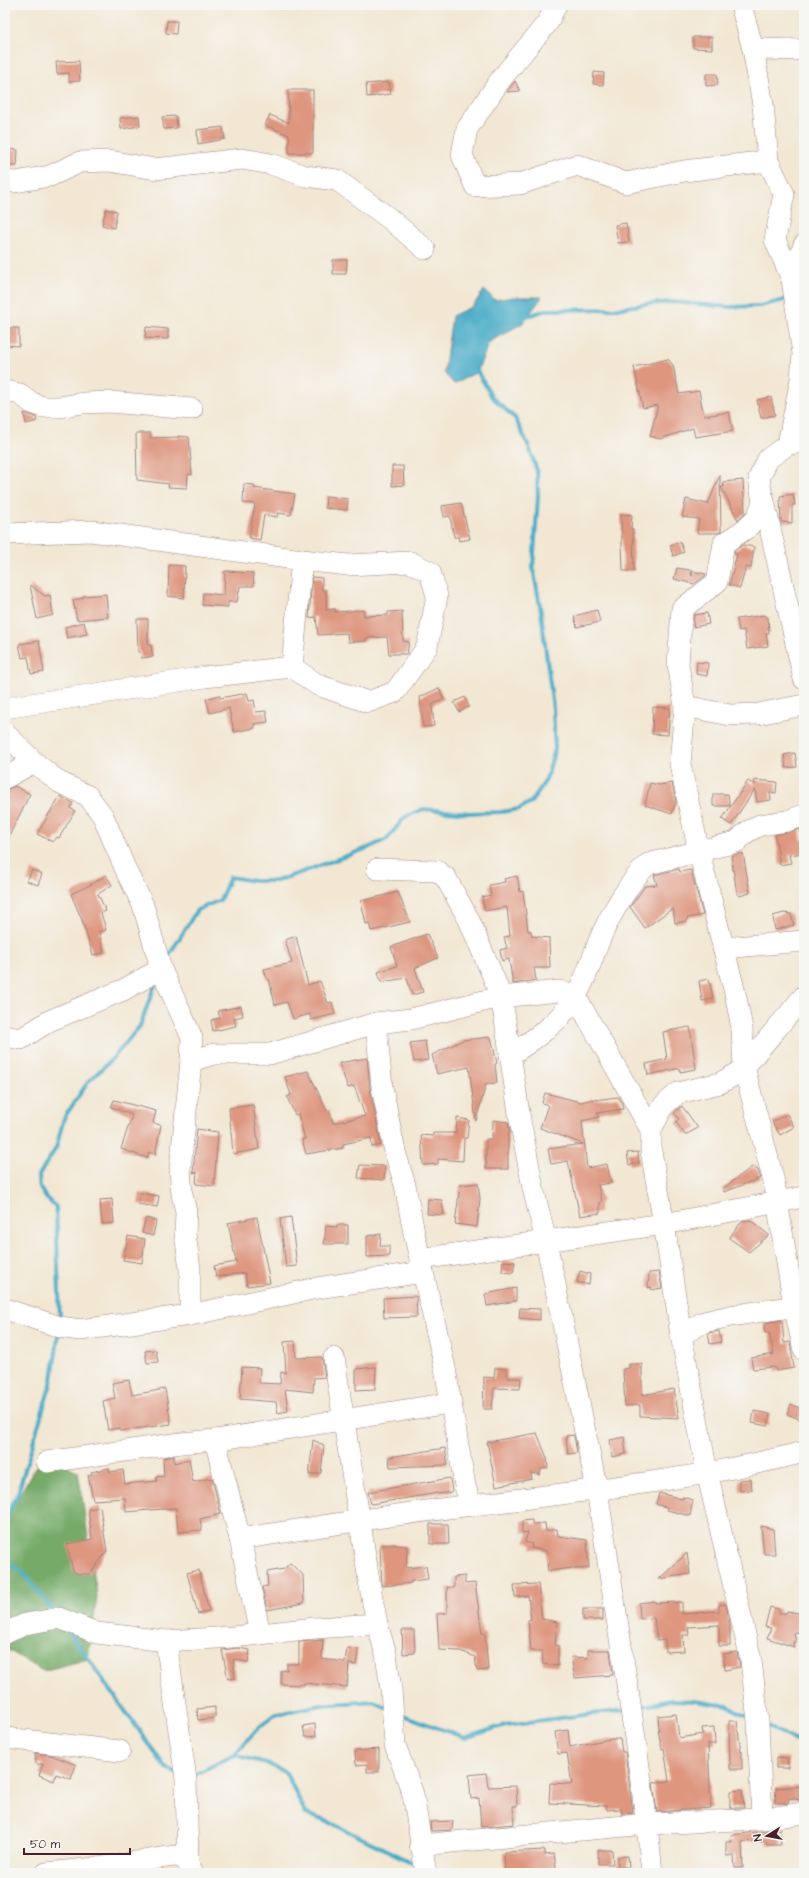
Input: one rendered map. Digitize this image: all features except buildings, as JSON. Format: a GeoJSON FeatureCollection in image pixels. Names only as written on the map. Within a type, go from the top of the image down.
{"type":"FeatureCollection","features":[{"type":"Feature","properties":{"kind":"street"},"geometry":{"type":"LineString","coordinates":[[556,5],[548,22],[501,79],[466,129],[462,155],[475,186],[520,184],[577,165],[626,183],[684,171],[768,161]]}},
{"type":"Feature","properties":{"kind":"street"},"geometry":{"type":"LineString","coordinates":[[741,5],[754,49],[763,105],[768,161],[784,194],[775,240],[792,279],[803,354],[796,443],[768,458],[759,478],[762,503],[757,517],[746,528],[724,543],[717,582],[682,609],[678,664],[685,706],[680,764],[699,852],[735,993],[742,1028],[744,1066],[774,1182],[777,1204],[799,1306],[804,1350]]}},
{"type":"Feature","properties":{"kind":"street"},"geometry":{"type":"LineString","coordinates":[[754,49],[804,50]]}},
{"type":"Feature","properties":{"kind":"street"},"geometry":{"type":"LineString","coordinates":[[5,181],[15,182],[50,176],[80,162],[109,161],[155,169],[242,159],[271,164],[305,176],[337,180],[390,219],[424,249]]}},
{"type":"Feature","properties":{"kind":"street"},"geometry":{"type":"LineString","coordinates":[[792,279],[804,245]]}},
{"type":"Feature","properties":{"kind":"street"},"geometry":{"type":"LineString","coordinates":[[5,391],[20,394],[32,403],[43,407],[60,407],[83,403],[110,402],[192,409]]}},
{"type":"Feature","properties":{"kind":"street"},"geometry":{"type":"LineString","coordinates":[[759,478],[804,679]]}},
{"type":"Feature","properties":{"kind":"street"},"geometry":{"type":"LineString","coordinates":[[5,534],[91,531],[302,560],[348,564],[410,562],[430,572],[438,596],[427,646],[395,692],[368,702],[318,685],[292,667],[205,677],[5,708]]}},
{"type":"Feature","properties":{"kind":"street"},"geometry":{"type":"LineString","coordinates":[[292,667],[302,560]]}},
{"type":"Feature","properties":{"kind":"street"},"geometry":{"type":"LineString","coordinates":[[685,706],[730,715],[758,714],[804,705]]}},
{"type":"Feature","properties":{"kind":"street"},"geometry":{"type":"LineString","coordinates":[[5,733],[34,762],[59,782],[88,796],[103,816],[127,873],[143,905],[161,968],[192,1038],[180,1170],[182,1194],[186,1212],[185,1234],[190,1269],[190,1315]]}},
{"type":"Feature","properties":{"kind":"street"},"geometry":{"type":"LineString","coordinates":[[5,778],[34,762]]}},
{"type":"Feature","properties":{"kind":"street"},"geometry":{"type":"LineString","coordinates":[[510,1055],[552,1026],[576,997],[603,931],[620,901],[642,869],[648,864],[736,842],[748,832],[760,825],[787,821],[804,815]]}},
{"type":"Feature","properties":{"kind":"street"},"geometry":{"type":"LineString","coordinates":[[377,869],[437,871],[446,878],[469,920],[497,986],[504,1013],[522,1128],[597,1490],[647,1824],[652,1873]]}},
{"type":"Feature","properties":{"kind":"street"},"geometry":{"type":"LineString","coordinates":[[723,948],[804,942]]}},
{"type":"Feature","properties":{"kind":"street"},"geometry":{"type":"LineString","coordinates":[[5,1036],[21,1039],[49,1021],[123,990],[161,968]]}},
{"type":"Feature","properties":{"kind":"street"},"geometry":{"type":"LineString","coordinates":[[191,1061],[214,1054],[270,1054],[376,1023],[411,1019],[500,997],[560,991],[576,997],[651,1130]]}},
{"type":"Feature","properties":{"kind":"street"},"geometry":{"type":"LineString","coordinates":[[762,1818],[758,1721],[751,1660],[707,1472],[681,1335],[651,1151],[651,1130],[664,1105],[678,1093],[720,1083],[740,1072],[804,996]]}},
{"type":"Feature","properties":{"kind":"street"},"geometry":{"type":"LineString","coordinates":[[376,1023],[382,1087],[445,1368],[465,1486],[471,1505]]}},
{"type":"Feature","properties":{"kind":"street"},"geometry":{"type":"LineString","coordinates":[[5,1309],[60,1327],[80,1330],[190,1315],[546,1241],[664,1224],[777,1204],[804,1197]]}},
{"type":"Feature","properties":{"kind":"street"},"geometry":{"type":"LineString","coordinates":[[422,1266],[434,1323]]}},
{"type":"Feature","properties":{"kind":"street"},"geometry":{"type":"LineString","coordinates":[[681,1335],[704,1322],[730,1316],[799,1306]]}},
{"type":"Feature","properties":{"kind":"street"},"geometry":{"type":"LineString","coordinates":[[334,1358],[359,1521],[377,1624],[386,1654],[391,1689],[395,1745],[412,1794],[426,1873]]}},
{"type":"Feature","properties":{"kind":"street"},"geometry":{"type":"LineString","coordinates":[[46,1462],[182,1443],[215,1440],[450,1403]]}},
{"type":"Feature","properties":{"kind":"street"},"geometry":{"type":"LineString","coordinates":[[215,1440],[240,1539],[260,1634]]}},
{"type":"Feature","properties":{"kind":"street"},"geometry":{"type":"LineString","coordinates":[[240,1539],[471,1505],[597,1490],[760,1463],[804,1452]]}},
{"type":"Feature","properties":{"kind":"street"},"geometry":{"type":"LineString","coordinates":[[5,1633],[26,1624],[59,1618],[97,1633],[166,1641],[377,1624]]}},
{"type":"Feature","properties":{"kind":"street"},"geometry":{"type":"LineString","coordinates":[[166,1641],[186,1779],[190,1868]]}},
{"type":"Feature","properties":{"kind":"street"},"geometry":{"type":"LineString","coordinates":[[5,1738],[120,1751]]}},
{"type":"Feature","properties":{"kind":"street"},"geometry":{"type":"LineString","coordinates":[[420,1845],[647,1824],[762,1818],[804,1813]]}},
{"type":"Feature","properties":{"kind":"street"},"geometry":{"type":"LineString","coordinates":[[46,1873],[97,1868],[174,1856],[183,1857],[190,1868]]}},
{"type":"Feature","properties":{"kind":"green space"},"geometry":{"type":"Polygon","coordinates":[[[56,1462],[78,1471],[97,1596],[88,1659],[43,1671],[5,1648],[5,1519],[36,1467],[56,1462]]]}},
{"type":"Feature","properties":{"kind":"water"},"geometry":{"type":"Polygon","coordinates":[[[484,290],[495,300],[513,297],[542,297],[523,323],[489,342],[477,372],[454,384],[444,373],[452,316],[473,306],[484,290]]]}},
{"type":"Feature","properties":{"kind":"waterway"},"geometry":{"type":"LineString","coordinates":[[524,317],[547,310],[615,309],[646,304],[674,302],[728,307],[760,306],[788,299]]}},
{"type":"Feature","properties":{"kind":"waterway"},"geometry":{"type":"LineString","coordinates":[[166,960],[197,910],[220,900],[230,877],[254,881],[276,881],[302,872],[368,848],[387,839],[405,817],[423,809],[469,813],[501,812],[519,809],[531,802],[546,780],[555,749],[553,708],[541,612],[533,567],[538,497],[537,471],[529,447],[515,418],[492,397],[475,367]]}},
{"type":"Feature","properties":{"kind":"waterway"},"geometry":{"type":"LineString","coordinates":[[60,1321],[56,1207],[46,1198],[40,1188],[39,1175],[56,1148],[64,1118],[88,1082],[114,1057],[140,1026],[157,979]]}},
{"type":"Feature","properties":{"kind":"waterway"},"geometry":{"type":"LineString","coordinates":[[5,1519],[17,1496],[52,1380],[59,1332]]}},
{"type":"Feature","properties":{"kind":"waterway"},"geometry":{"type":"LineString","coordinates":[[5,1561],[21,1571],[55,1612]]}},
{"type":"Feature","properties":{"kind":"waterway"},"geometry":{"type":"LineString","coordinates":[[67,1629],[165,1767],[179,1775]]}},
{"type":"Feature","properties":{"kind":"waterway"},"geometry":{"type":"LineString","coordinates":[[637,1708],[670,1700],[695,1701],[727,1706],[750,1717]]}},
{"type":"Feature","properties":{"kind":"waterway"},"geometry":{"type":"LineString","coordinates":[[192,1776],[234,1755],[258,1728],[276,1714],[321,1705],[374,1701],[385,1707]]}},
{"type":"Feature","properties":{"kind":"waterway"},"geometry":{"type":"LineString","coordinates":[[398,1713],[465,1738],[505,1725],[624,1710]]}},
{"type":"Feature","properties":{"kind":"waterway"},"geometry":{"type":"LineString","coordinates":[[765,1725],[804,1745]]}},
{"type":"Feature","properties":{"kind":"waterway"},"geometry":{"type":"LineString","coordinates":[[234,1755],[266,1763],[286,1773],[306,1814],[333,1824],[417,1865]]}}]}
